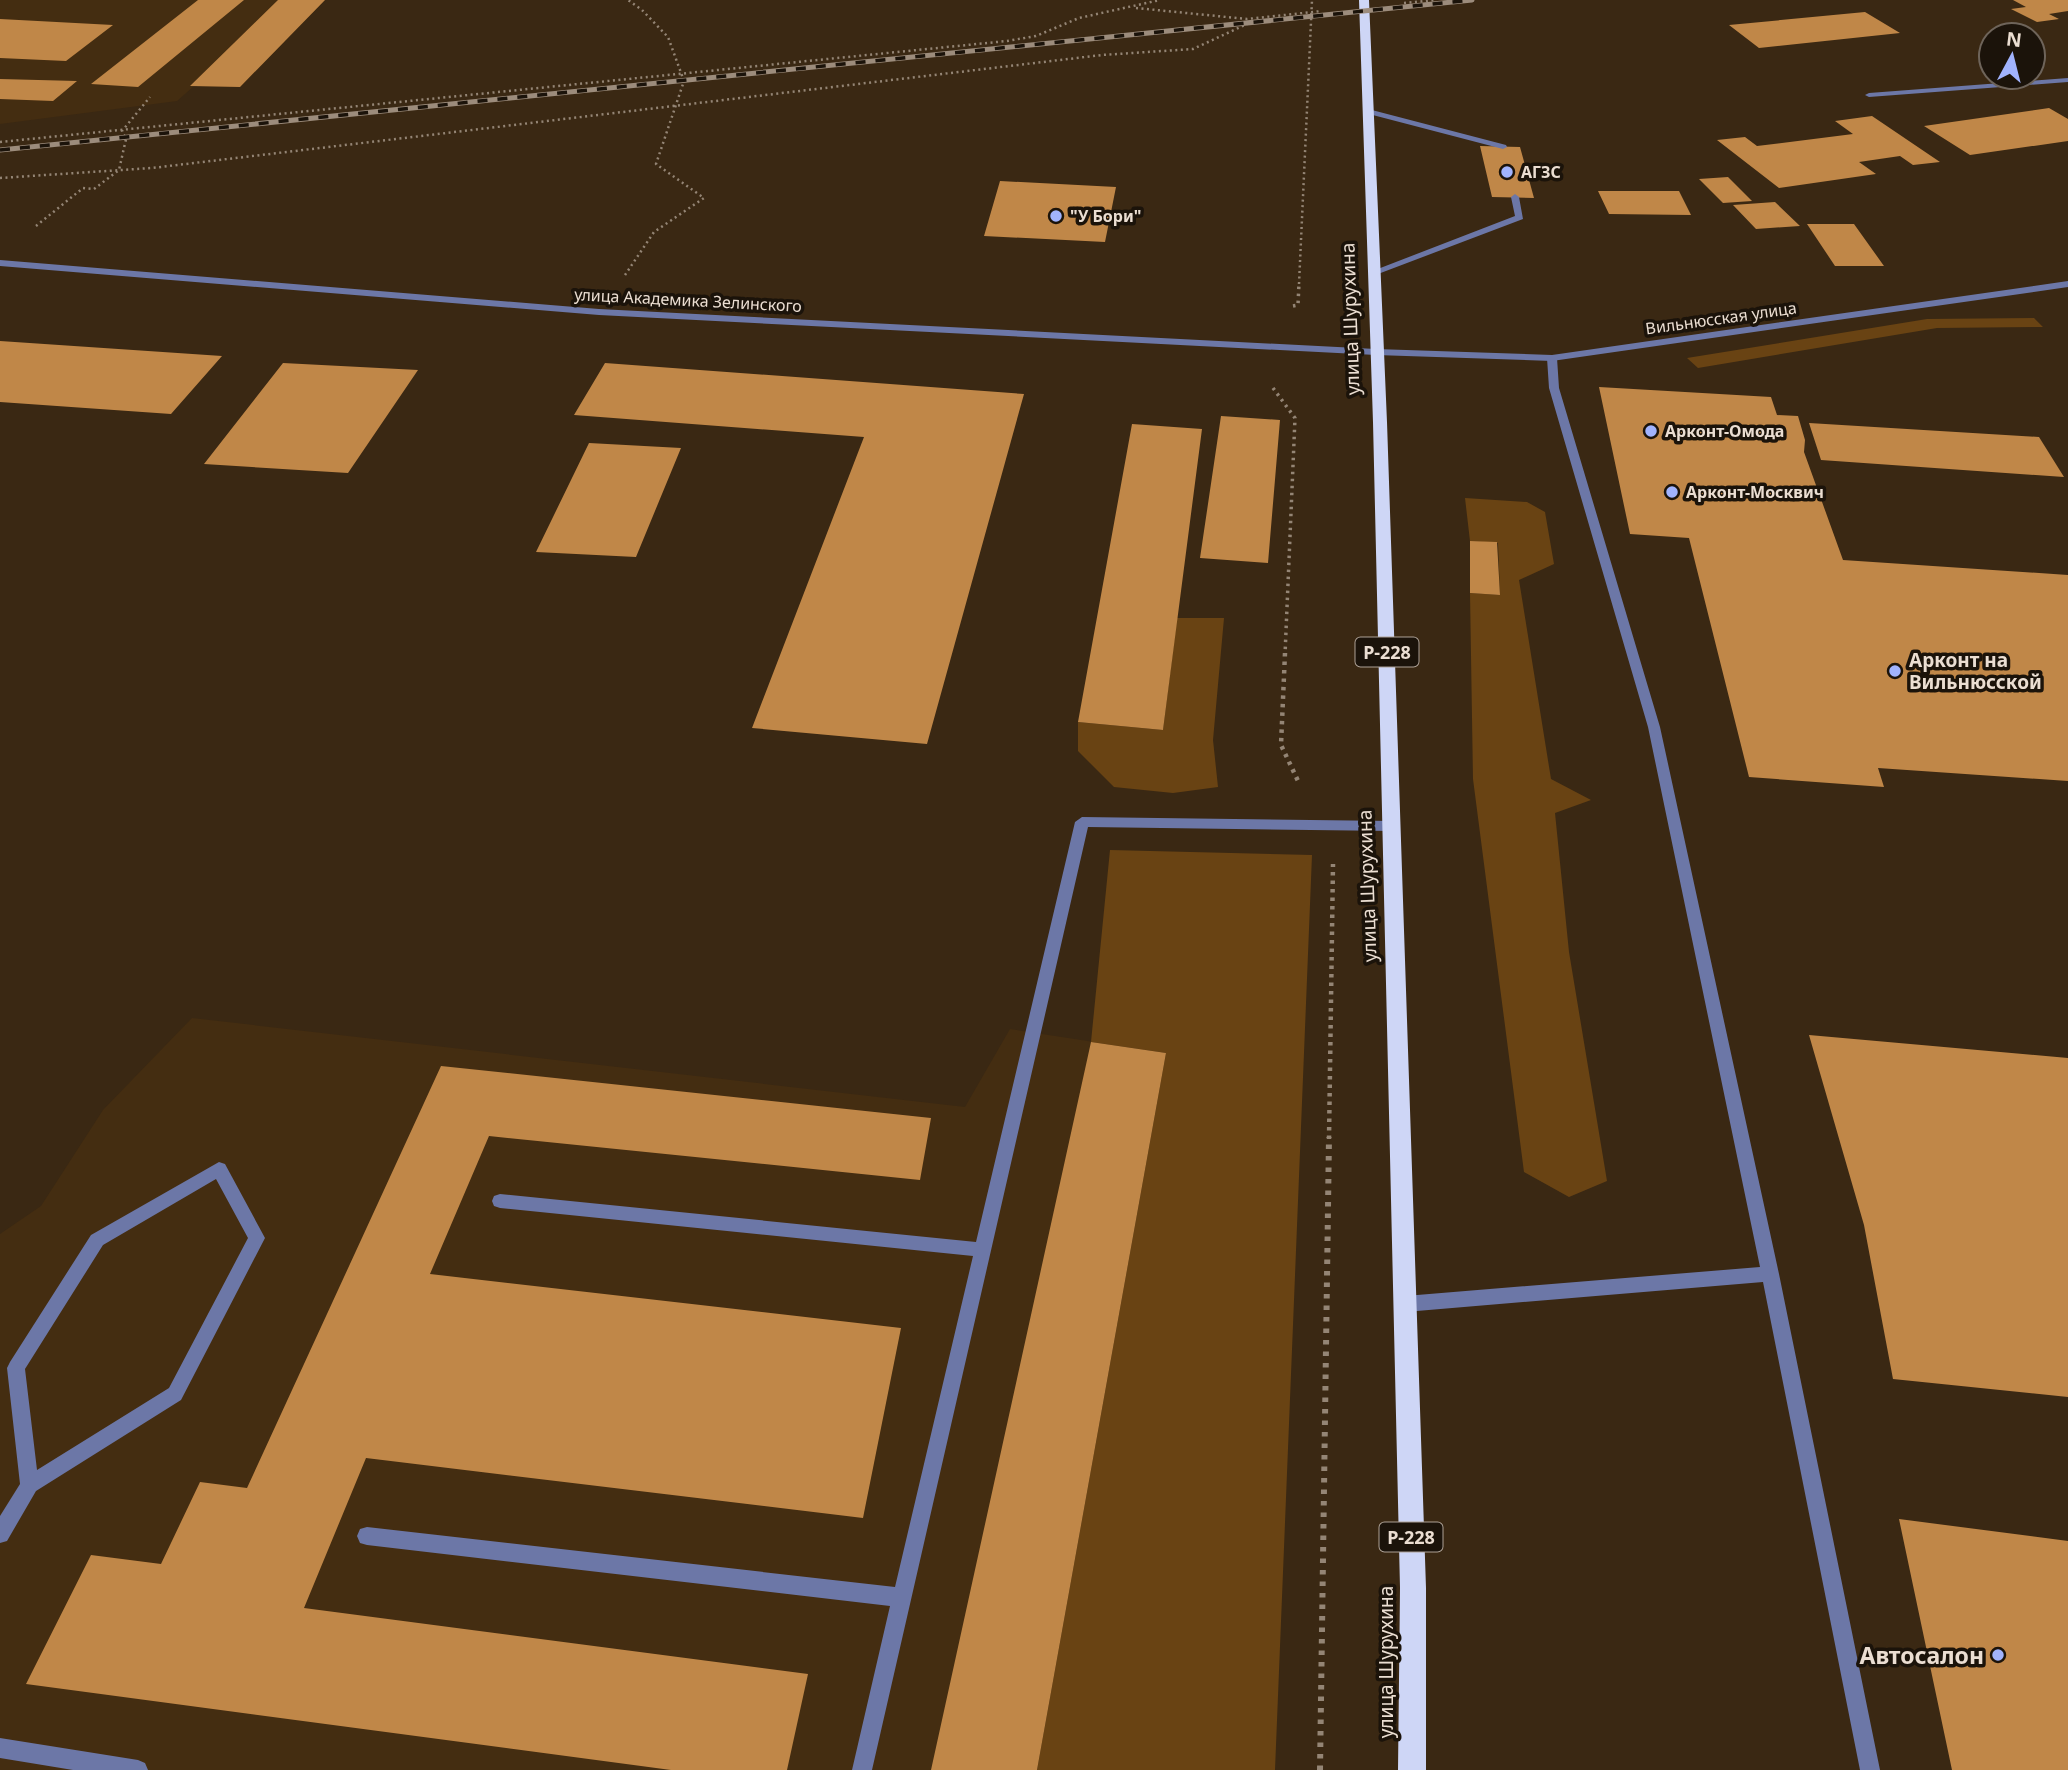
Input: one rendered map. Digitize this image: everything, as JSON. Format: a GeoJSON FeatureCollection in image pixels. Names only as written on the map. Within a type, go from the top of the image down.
{"type":"FeatureCollection","features":[{"type":"Feature","properties":{"kind":"highway","name":"улица Шурухина"},"geometry":{"type":"LineString","coordinates":[[1364,0],[1375,272],[1413,1588],[1412,1770]]}},
{"type":"Feature","properties":{"kind":"street"},"geometry":{"type":"LineString","coordinates":[[1869,95],[2068,80]]}},
{"type":"Feature","properties":{"kind":"street"},"geometry":{"type":"LineString","coordinates":[[1368,111],[1503,147]]}},
{"type":"Feature","properties":{"kind":"street"},"geometry":{"type":"LineString","coordinates":[[1375,272],[1520,217],[1515,197]]}},
{"type":"Feature","properties":{"kind":"street","name":"улица Академика Зелинского"},"geometry":{"type":"LineString","coordinates":[[0,263],[599,312],[1376,352]]}},
{"type":"Feature","properties":{"kind":"street","name":"Вильнюсская улица"},"geometry":{"type":"LineString","coordinates":[[1376,352],[1552,358],[2068,284]]}},
{"type":"Feature","properties":{"kind":"street"},"geometry":{"type":"LineString","coordinates":[[1552,358],[1553,388],[1654,727],[1770,1274],[1870,1770]]}},
{"type":"Feature","properties":{"kind":"street"},"geometry":{"type":"LineString","coordinates":[[862,1770],[1082,822],[1392,826]]}},
{"type":"Feature","properties":{"kind":"street"},"geometry":{"type":"LineString","coordinates":[[0,1534],[29,1485],[175,1394],[257,1238],[219,1169],[97,1240],[16,1368],[29,1485]]}},
{"type":"Feature","properties":{"kind":"street"},"geometry":{"type":"LineString","coordinates":[[500,1201],[981,1250]]}},
{"type":"Feature","properties":{"kind":"street"},"geometry":{"type":"LineString","coordinates":[[1405,1304],[1770,1274]]}},
{"type":"Feature","properties":{"kind":"street"},"geometry":{"type":"LineString","coordinates":[[367,1536],[901,1598]]}},
{"type":"Feature","properties":{"kind":"street"},"geometry":{"type":"LineString","coordinates":[[0,1748],[138,1770]]}},
{"type":"Feature","properties":{"kind":"path"},"geometry":{"type":"LineString","coordinates":[[599,312],[654,232],[704,198],[656,164],[684,82],[668,37],[642,10],[628,0]]}},
{"type":"Feature","properties":{"kind":"path"},"geometry":{"type":"LineString","coordinates":[[0,142],[1007,41],[1036,36],[1079,18],[1160,0]]}},
{"type":"Feature","properties":{"kind":"path"},"geometry":{"type":"LineString","coordinates":[[1285,308],[1298,305],[1312,0]]}},
{"type":"Feature","properties":{"kind":"path"},"geometry":{"type":"LineString","coordinates":[[0,178],[120,170],[1102,55],[1193,49],[1247,24],[1247,19],[1132,8]]}},
{"type":"Feature","properties":{"kind":"path"},"geometry":{"type":"LineString","coordinates":[[122,131],[150,97]]}},
{"type":"Feature","properties":{"kind":"path"},"geometry":{"type":"LineString","coordinates":[[31,230],[83,188],[94,189],[120,170],[125,139],[122,131]]}},
{"type":"Feature","properties":{"kind":"path"},"geometry":{"type":"LineString","coordinates":[[1264,385],[1276,389],[1295,418],[1281,745],[1333,852],[1320,1770]]}},
{"type":"Feature","properties":{"kind":"shaded area"},"geometry":{"type":"Polygon","coordinates":[[[0,0],[325,0],[240,87],[194,86],[177,101],[0,124],[0,0]]]}},
{"type":"Feature","properties":{"kind":"shaded area"},"geometry":{"type":"Polygon","coordinates":[[[2034,318],[2043,327],[1937,328],[1698,368],[1687,358],[1927,319],[2034,318]]]}},
{"type":"Feature","properties":{"kind":"shaded area"},"geometry":{"type":"Polygon","coordinates":[[[1465,498],[1527,502],[1545,512],[1554,564],[1519,580],[1551,779],[1591,800],[1555,813],[1569,952],[1607,1181],[1569,1197],[1524,1172],[1473,779],[1470,593],[1500,595],[1498,543],[1470,541],[1465,498]]]}},
{"type":"Feature","properties":{"kind":"shaded area"},"geometry":{"type":"Polygon","coordinates":[[[1177,618],[1224,618],[1213,740],[1218,787],[1173,793],[1114,787],[1078,751],[1078,722],[1163,730],[1177,618]]]}},
{"type":"Feature","properties":{"kind":"shaded area"},"geometry":{"type":"Polygon","coordinates":[[[1110,850],[1312,855],[1275,1770],[1037,1770],[1166,1053],[1091,1042],[1110,850]]]}},
{"type":"Feature","properties":{"kind":"shaded area"},"geometry":{"type":"Polygon","coordinates":[[[192,1018],[965,1107],[1010,1029],[1166,1053],[1037,1770],[0,1770],[0,1234],[41,1206],[103,1110],[192,1018]]]}},
{"type":"Feature","properties":{"kind":"building"},"geometry":{"type":"Polygon","coordinates":[[[198,0],[244,0],[138,87],[91,84],[198,0]]]}},
{"type":"Feature","properties":{"kind":"building"},"geometry":{"type":"Polygon","coordinates":[[[278,0],[325,0],[240,87],[190,86],[278,0]]]}},
{"type":"Feature","properties":{"kind":"building"},"geometry":{"type":"Polygon","coordinates":[[[2013,0],[2068,0],[2068,11],[2049,14],[2059,19],[2035,21],[2011,9],[2026,7],[2013,0]]]}},
{"type":"Feature","properties":{"kind":"building"},"geometry":{"type":"Polygon","coordinates":[[[1865,12],[1900,33],[1759,48],[1729,25],[1865,12]]]}},
{"type":"Feature","properties":{"kind":"building"},"geometry":{"type":"Polygon","coordinates":[[[0,19],[113,25],[66,61],[0,58],[0,19]]]}},
{"type":"Feature","properties":{"kind":"building"},"geometry":{"type":"Polygon","coordinates":[[[0,79],[77,81],[53,101],[0,99],[0,79]]]}},
{"type":"Feature","properties":{"kind":"building"},"geometry":{"type":"Polygon","coordinates":[[[2049,108],[2068,119],[2068,141],[1970,155],[1924,126],[2049,108]]]}},
{"type":"Feature","properties":{"kind":"building"},"geometry":{"type":"Polygon","coordinates":[[[1872,116],[1940,162],[1913,165],[1900,156],[1859,162],[1876,174],[1779,188],[1717,140],[1745,137],[1757,146],[1853,134],[1835,121],[1872,116]]]}},
{"type":"Feature","properties":{"kind":"building","name":"АГЗС"},"geometry":{"type":"Polygon","coordinates":[[[1480,146],[1520,147],[1534,198],[1492,197],[1480,146]]]}},
{"type":"Feature","properties":{"kind":"building"},"geometry":{"type":"Polygon","coordinates":[[[1728,177],[1752,201],[1723,203],[1699,179],[1728,177]]]}},
{"type":"Feature","properties":{"kind":"building"},"geometry":{"type":"Polygon","coordinates":[[[1000,181],[1116,187],[1105,242],[984,236],[1000,181]]]}},
{"type":"Feature","properties":{"kind":"building"},"geometry":{"type":"Polygon","coordinates":[[[1598,191],[1679,191],[1691,215],[1609,214],[1598,191]]]}},
{"type":"Feature","properties":{"kind":"building"},"geometry":{"type":"Polygon","coordinates":[[[1775,202],[1800,226],[1756,229],[1733,205],[1775,202]]]}},
{"type":"Feature","properties":{"kind":"building"},"geometry":{"type":"Polygon","coordinates":[[[1807,224],[1854,224],[1884,266],[1835,266],[1807,224]]]}},
{"type":"Feature","properties":{"kind":"building"},"geometry":{"type":"Polygon","coordinates":[[[0,341],[222,356],[171,414],[0,402],[0,341]]]}},
{"type":"Feature","properties":{"kind":"building"},"geometry":{"type":"Polygon","coordinates":[[[283,363],[418,370],[348,473],[204,464],[283,363]]]}},
{"type":"Feature","properties":{"kind":"building"},"geometry":{"type":"Polygon","coordinates":[[[605,363],[1024,394],[927,744],[752,728],[864,437],[574,415],[605,363]]]}},
{"type":"Feature","properties":{"kind":"building","name":"Арконт на Вильнюсской"},"geometry":{"type":"Polygon","coordinates":[[[1599,387],[1771,397],[1777,415],[1798,416],[1805,440],[1804,452],[1843,560],[2068,575],[2068,781],[1878,768],[1884,787],[1749,777],[1689,538],[1630,534],[1599,387]]]}},
{"type":"Feature","properties":{"kind":"building"},"geometry":{"type":"Polygon","coordinates":[[[1221,416],[1280,420],[1268,563],[1200,558],[1221,416]]]}},
{"type":"Feature","properties":{"kind":"building"},"geometry":{"type":"Polygon","coordinates":[[[1809,423],[2039,437],[2064,477],[1821,460],[1809,423]]]}},
{"type":"Feature","properties":{"kind":"building"},"geometry":{"type":"Polygon","coordinates":[[[1132,424],[1202,429],[1163,730],[1078,722],[1132,424]]]}},
{"type":"Feature","properties":{"kind":"building"},"geometry":{"type":"Polygon","coordinates":[[[589,443],[681,448],[636,557],[536,552],[589,443]]]}},
{"type":"Feature","properties":{"kind":"building"},"geometry":{"type":"Polygon","coordinates":[[[1470,541],[1497,542],[1500,595],[1470,593],[1470,541]]]}},
{"type":"Feature","properties":{"kind":"building"},"geometry":{"type":"Polygon","coordinates":[[[1809,1035],[2068,1058],[2068,1397],[1893,1379],[1864,1225],[1809,1035]]]}},
{"type":"Feature","properties":{"kind":"building"},"geometry":{"type":"Polygon","coordinates":[[[1091,1042],[1166,1053],[1037,1770],[931,1770],[1091,1042]]]}},
{"type":"Feature","properties":{"kind":"building"},"geometry":{"type":"Polygon","coordinates":[[[441,1066],[931,1118],[920,1180],[489,1136],[430,1274],[901,1328],[863,1518],[366,1458],[304,1608],[808,1674],[787,1770],[671,1770],[26,1684],[91,1555],[161,1564],[200,1482],[247,1488],[441,1066]]]}},
{"type":"Feature","properties":{"kind":"building","name":"Автосалон"},"geometry":{"type":"Polygon","coordinates":[[[1899,1519],[2068,1541],[2068,1770],[1952,1770],[1899,1519]]]}},
{"type":"Feature","properties":{"kind":"railway"},"geometry":{"type":"LineString","coordinates":[[0,150],[1472,0]]}},
{"type":"Feature","properties":{"kind":"place","name":"АГЗС"},"geometry":{"type":"Point","coordinates":[1507,172]}},
{"type":"Feature","properties":{"kind":"place","name":"\"У Бори\""},"geometry":{"type":"Point","coordinates":[1056,216]}},
{"type":"Feature","properties":{"kind":"place","name":"Арконт-Омода"},"geometry":{"type":"Point","coordinates":[1651,431]}},
{"type":"Feature","properties":{"kind":"place","name":"Арконт-Москвич"},"geometry":{"type":"Point","coordinates":[1672,492]}},
{"type":"Feature","properties":{"kind":"place","name":"Арконт на Вильнюсской"},"geometry":{"type":"Point","coordinates":[1895,671]}},
{"type":"Feature","properties":{"kind":"place","name":"Автосалон"},"geometry":{"type":"Point","coordinates":[1998,1655]}}]}
